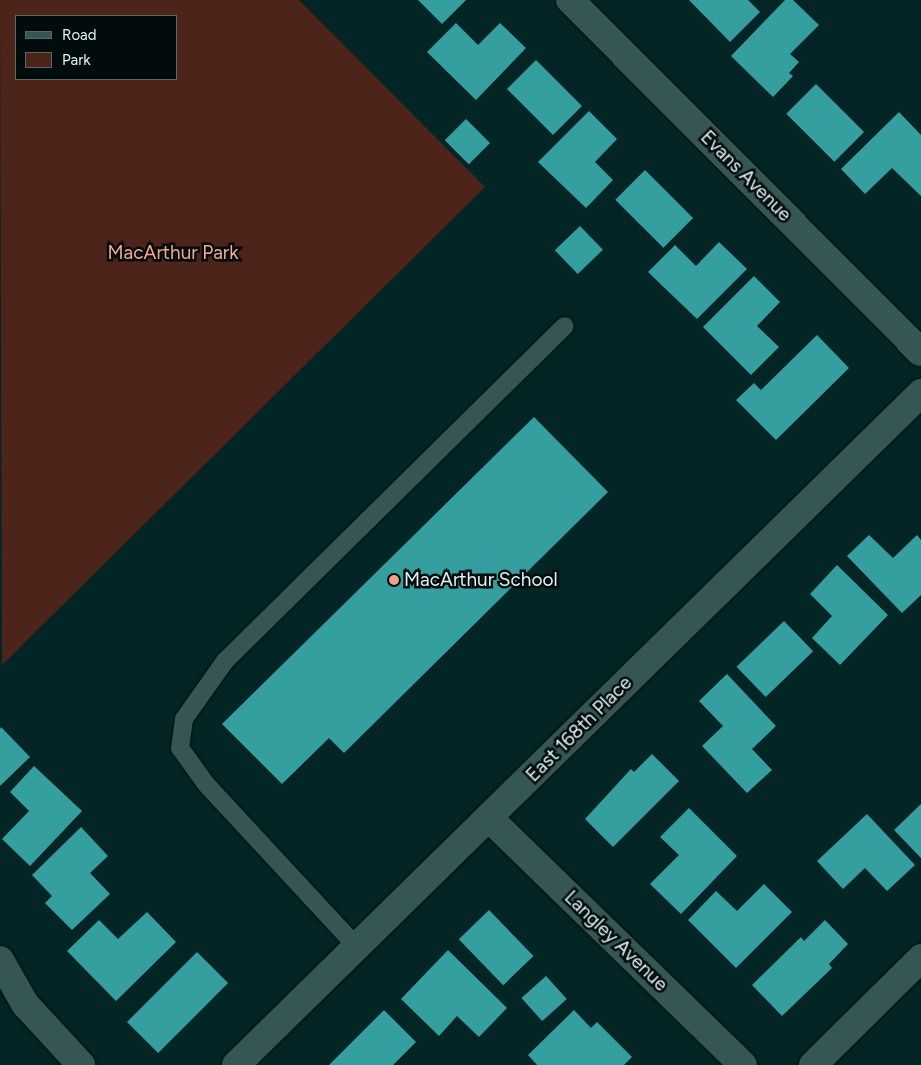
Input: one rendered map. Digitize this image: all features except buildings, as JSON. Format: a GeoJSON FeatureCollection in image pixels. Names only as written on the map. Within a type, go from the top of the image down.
{"type":"FeatureCollection","features":[{"type":"Feature","properties":{"kind":"street","name":"Evans Avenue"},"geometry":{"type":"LineString","coordinates":[[570,0],[921,352]]}},
{"type":"Feature","properties":{"kind":"street","name":"East 168th Place"},"geometry":{"type":"LineString","coordinates":[[236,1065],[921,393]]}},
{"type":"Feature","properties":{"kind":"street","name":"Langley Avenue"},"geometry":{"type":"LineString","coordinates":[[489,818],[742,1065]]}},
{"type":"Feature","properties":{"kind":"street"},"geometry":{"type":"LineString","coordinates":[[813,1065],[921,958]]}},
{"type":"Feature","properties":{"kind":"street"},"geometry":{"type":"LineString","coordinates":[[0,960],[25,1004],[81,1065]]}},
{"type":"Feature","properties":{"kind":"lane"},"geometry":{"type":"LineString","coordinates":[[356,946],[206,784],[180,748],[184,719],[225,661],[565,326]]}},
{"type":"Feature","properties":{"kind":"green space","name":"MacArthur Park"},"geometry":{"type":"Polygon","coordinates":[[[0,0],[299,0],[485,187],[2,665],[0,0]]]}},
{"type":"Feature","properties":{"kind":"place","name":"MacArthur School"},"geometry":{"type":"Point","coordinates":[394,580]}}]}
